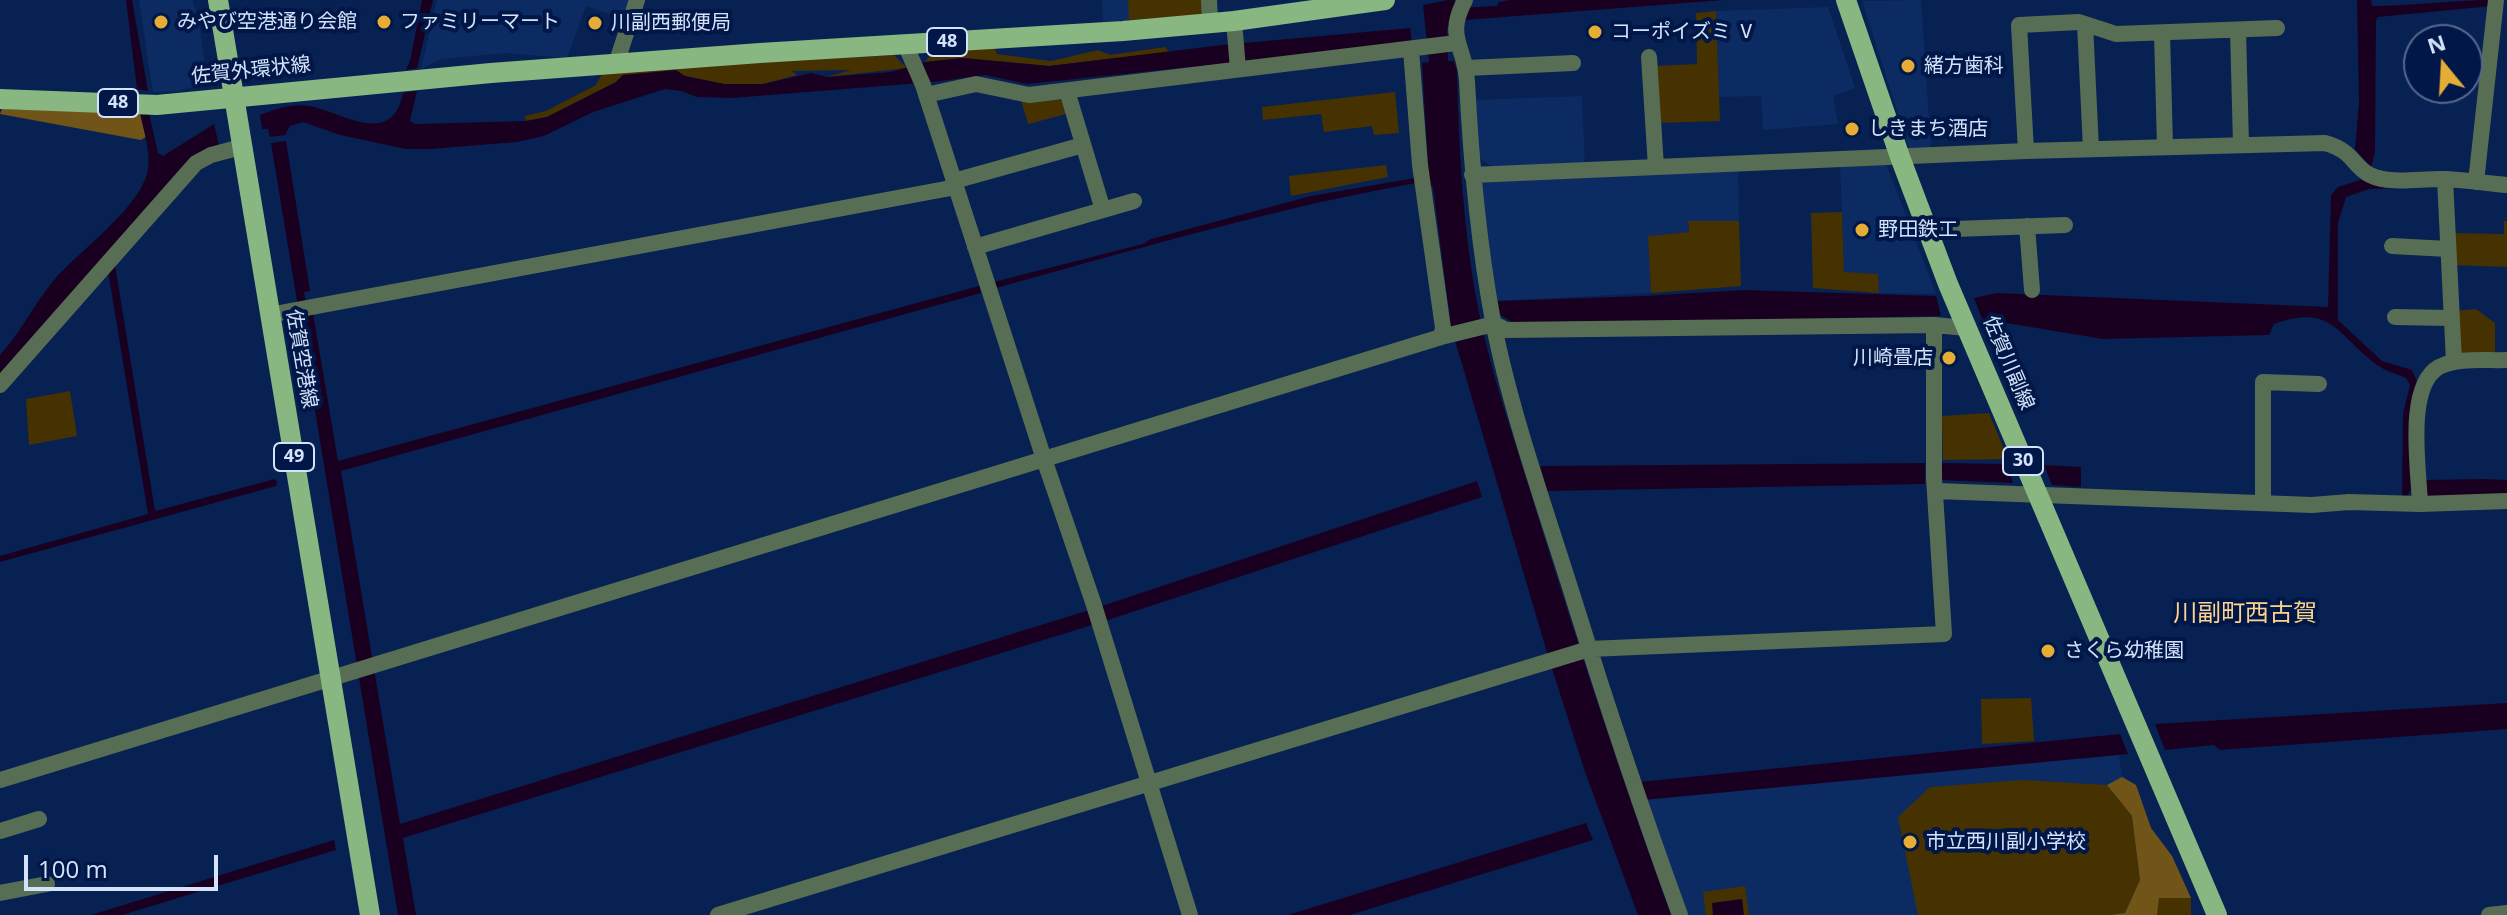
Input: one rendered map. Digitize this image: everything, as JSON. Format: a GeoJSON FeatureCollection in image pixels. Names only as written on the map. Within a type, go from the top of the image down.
{"type":"FeatureCollection","features":[{"type":"Feature","properties":{"kind":"main road","name":"佐賀空港線"},"geometry":{"type":"LineString","coordinates":[[218,0],[370,915]]}},
{"type":"Feature","properties":{"kind":"main road","name":"48"},"geometry":{"type":"LineString","coordinates":[[616,64],[909,52],[1210,23],[1235,31],[1385,0]]}},
{"type":"Feature","properties":{"kind":"main road","name":"佐賀川副線"},"geometry":{"type":"LineString","coordinates":[[1846,0],[1927,230],[2217,915]]}},
{"type":"Feature","properties":{"kind":"main road","name":"佐賀外環状線"},"geometry":{"type":"LineString","coordinates":[[0,99],[157,105],[616,64]]}},
{"type":"Feature","properties":{"kind":"street"},"geometry":{"type":"LineString","coordinates":[[616,64],[637,0]]}},
{"type":"Feature","properties":{"kind":"street"},"geometry":{"type":"LineString","coordinates":[[1209,0],[1210,23]]}},
{"type":"Feature","properties":{"kind":"street"},"geometry":{"type":"LineString","coordinates":[[2476,182],[2496,0]]}},
{"type":"Feature","properties":{"kind":"street"},"geometry":{"type":"LineString","coordinates":[[1464,2],[1453,39],[1467,68],[1472,175],[1494,324],[1542,498],[1589,649],[1639,803],[1680,915]]}},
{"type":"Feature","properties":{"kind":"street"},"geometry":{"type":"LineString","coordinates":[[2026,151],[2019,25],[2079,22],[2116,34],[2277,28]]}},
{"type":"Feature","properties":{"kind":"street"},"geometry":{"type":"LineString","coordinates":[[2085,24],[2091,149]]}},
{"type":"Feature","properties":{"kind":"street"},"geometry":{"type":"LineString","coordinates":[[2238,30],[2241,144]]}},
{"type":"Feature","properties":{"kind":"street"},"geometry":{"type":"LineString","coordinates":[[1235,31],[1238,69]]}},
{"type":"Feature","properties":{"kind":"street"},"geometry":{"type":"LineString","coordinates":[[2162,33],[2165,147]]}},
{"type":"Feature","properties":{"kind":"street"},"geometry":{"type":"LineString","coordinates":[[924,90],[976,84],[1029,95],[1418,49],[1453,39]]}},
{"type":"Feature","properties":{"kind":"street"},"geometry":{"type":"LineString","coordinates":[[1418,49],[1420,165],[1443,328],[1441,337]]}},
{"type":"Feature","properties":{"kind":"street"},"geometry":{"type":"LineString","coordinates":[[909,52],[1093,602],[1190,915]]}},
{"type":"Feature","properties":{"kind":"street"},"geometry":{"type":"LineString","coordinates":[[1649,57],[1656,167]]}},
{"type":"Feature","properties":{"kind":"street"},"geometry":{"type":"LineString","coordinates":[[1467,68],[1573,63]]}},
{"type":"Feature","properties":{"kind":"street"},"geometry":{"type":"LineString","coordinates":[[1067,91],[1103,210]]}},
{"type":"Feature","properties":{"kind":"street"},"geometry":{"type":"LineString","coordinates":[[1472,175],[2026,151],[2325,143],[2350,154],[2368,174],[2385,179],[2445,179],[2507,185]]}},
{"type":"Feature","properties":{"kind":"street"},"geometry":{"type":"LineString","coordinates":[[269,315],[955,184],[1083,145]]}},
{"type":"Feature","properties":{"kind":"street"},"geometry":{"type":"LineString","coordinates":[[0,385],[196,163],[211,155],[241,147]]}},
{"type":"Feature","properties":{"kind":"street"},"geometry":{"type":"LineString","coordinates":[[2445,179],[2454,362]]}},
{"type":"Feature","properties":{"kind":"street"},"geometry":{"type":"LineString","coordinates":[[975,247],[1134,201]]}},
{"type":"Feature","properties":{"kind":"street"},"geometry":{"type":"LineString","coordinates":[[1927,230],[2065,225]]}},
{"type":"Feature","properties":{"kind":"street"},"geometry":{"type":"LineString","coordinates":[[2027,226],[2032,290]]}},
{"type":"Feature","properties":{"kind":"street"},"geometry":{"type":"LineString","coordinates":[[2392,246],[2448,249]]}},
{"type":"Feature","properties":{"kind":"street"},"geometry":{"type":"LineString","coordinates":[[2395,317],[2450,318]]}},
{"type":"Feature","properties":{"kind":"street"},"geometry":{"type":"LineString","coordinates":[[0,780],[1441,337],[1494,324],[1506,330],[1934,325],[1967,328]]}},
{"type":"Feature","properties":{"kind":"street"},"geometry":{"type":"LineString","coordinates":[[718,915],[1589,649],[1944,634],[1936,491],[1934,325]]}},
{"type":"Feature","properties":{"kind":"street"},"geometry":{"type":"LineString","coordinates":[[2420,504],[2415,448],[2416,411],[2429,377],[2437,368],[2454,362],[2507,360]]}},
{"type":"Feature","properties":{"kind":"street"},"geometry":{"type":"LineString","coordinates":[[2263,503],[2263,382],[2319,384]]}},
{"type":"Feature","properties":{"kind":"street"},"geometry":{"type":"LineString","coordinates":[[1936,491],[2312,505],[2507,501]]}},
{"type":"Feature","properties":{"kind":"street"},"geometry":{"type":"LineString","coordinates":[[0,831],[39,819]]}},
{"type":"Feature","properties":{"kind":"street"},"geometry":{"type":"LineString","coordinates":[[0,893],[47,884]]}},
{"type":"Feature","properties":{"kind":"street"},"geometry":{"type":"LineString","coordinates":[[2489,915],[2507,913]]}},
{"type":"Feature","properties":{"kind":"shaded area"},"geometry":{"type":"Polygon","coordinates":[[[126,0],[132,0],[148,91],[137,89],[126,0]]]}},
{"type":"Feature","properties":{"kind":"shaded area"},"geometry":{"type":"Polygon","coordinates":[[[139,0],[192,0],[198,16],[207,78],[200,85],[178,91],[153,92],[139,0]]]}},
{"type":"Feature","properties":{"kind":"shaded area"},"geometry":{"type":"Polygon","coordinates":[[[422,0],[433,0],[417,68],[406,70],[410,61],[422,0]]]}},
{"type":"Feature","properties":{"kind":"shaded area"},"geometry":{"type":"Polygon","coordinates":[[[437,0],[629,0],[621,18],[586,6],[567,58],[505,53],[441,59],[421,69],[437,0]]]}},
{"type":"Feature","properties":{"kind":"shaded area"},"geometry":{"type":"Polygon","coordinates":[[[1102,0],[1204,0],[1204,15],[1103,22],[1102,0]]]}},
{"type":"Feature","properties":{"kind":"shaded area"},"geometry":{"type":"Polygon","coordinates":[[[1128,0],[1204,0],[1204,15],[1129,20],[1128,0]]]}},
{"type":"Feature","properties":{"kind":"shaded area"},"geometry":{"type":"Polygon","coordinates":[[[1454,0],[1456,8],[1497,6],[1499,2],[1510,0],[1724,0],[1452,21],[1447,29],[1448,61],[1454,61],[1457,71],[1469,253],[1491,364],[1570,617],[1671,915],[1638,915],[1585,772],[1548,656],[1451,327],[1433,187],[1429,185],[1422,63],[1429,62],[1423,5],[1454,0]]]}},
{"type":"Feature","properties":{"kind":"shaded area"},"geometry":{"type":"Polygon","coordinates":[[[1921,0],[1931,148],[1910,151],[1862,1],[1921,0]]]}},
{"type":"Feature","properties":{"kind":"shaded area"},"geometry":{"type":"Polygon","coordinates":[[[2357,0],[2371,0],[2372,6],[2492,0],[2492,6],[2378,17],[2375,152],[2371,167],[2355,149],[2359,102],[2357,0]]]}},
{"type":"Feature","properties":{"kind":"shaded area"},"geometry":{"type":"Polygon","coordinates":[[[1828,7],[1855,88],[1833,96],[1838,124],[1763,130],[1761,96],[1719,97],[1716,11],[1828,7]]]}},
{"type":"Feature","properties":{"kind":"shaded area"},"geometry":{"type":"Polygon","coordinates":[[[1716,11],[1720,121],[1658,123],[1654,66],[1697,64],[1696,13],[1716,11]]]}},
{"type":"Feature","properties":{"kind":"shaded area"},"geometry":{"type":"Polygon","coordinates":[[[1410,28],[1412,44],[1027,84],[985,75],[732,98],[697,97],[665,89],[593,112],[544,136],[517,142],[430,149],[406,149],[340,135],[303,122],[290,126],[285,135],[270,137],[268,129],[262,129],[260,115],[284,107],[304,105],[365,123],[378,123],[389,119],[397,110],[403,93],[417,91],[410,121],[415,124],[526,121],[547,117],[616,82],[623,75],[676,70],[685,76],[724,84],[763,84],[811,73],[827,77],[891,72],[925,62],[963,58],[1049,66],[1222,45],[1410,28]]]}},
{"type":"Feature","properties":{"kind":"shaded area"},"geometry":{"type":"Polygon","coordinates":[[[994,47],[997,54],[1051,61],[1098,50],[1110,55],[1165,47],[1169,52],[1049,66],[963,58],[925,62],[932,53],[994,47]]]}},
{"type":"Feature","properties":{"kind":"shaded area"},"geometry":{"type":"Polygon","coordinates":[[[894,55],[907,68],[827,77],[851,70],[792,71],[797,75],[763,84],[724,84],[685,76],[623,75],[616,82],[547,117],[526,121],[525,116],[546,111],[596,85],[603,72],[894,55]]]}},
{"type":"Feature","properties":{"kind":"shaded area"},"geometry":{"type":"Polygon","coordinates":[[[1395,92],[1399,133],[1374,135],[1372,126],[1324,132],[1321,114],[1263,120],[1262,107],[1395,92]]]}},
{"type":"Feature","properties":{"kind":"shaded area"},"geometry":{"type":"Polygon","coordinates":[[[1582,96],[1585,166],[1498,170],[1475,156],[1471,100],[1582,96]]]}},
{"type":"Feature","properties":{"kind":"shaded area"},"geometry":{"type":"Polygon","coordinates":[[[1059,99],[1066,114],[1028,124],[1021,100],[1059,99]]]}},
{"type":"Feature","properties":{"kind":"shaded area"},"geometry":{"type":"Polygon","coordinates":[[[2,109],[140,113],[146,137],[141,140],[0,114],[2,109]]]}},
{"type":"Feature","properties":{"kind":"shaded area"},"geometry":{"type":"Polygon","coordinates":[[[140,113],[149,113],[158,153],[163,156],[214,124],[219,145],[0,375],[0,355],[47,289],[119,216],[141,188],[149,160],[140,113]]]}},
{"type":"Feature","properties":{"kind":"shaded area"},"geometry":{"type":"Polygon","coordinates":[[[286,141],[310,291],[304,292],[308,313],[313,313],[338,461],[979,286],[981,293],[341,471],[400,824],[1099,607],[1477,481],[1482,497],[1105,621],[403,838],[416,915],[398,915],[271,143],[286,141]]]}},
{"type":"Feature","properties":{"kind":"shaded area"},"geometry":{"type":"Polygon","coordinates":[[[1885,161],[1936,294],[1879,293],[1878,274],[1844,273],[1840,163],[1885,161]]]}},
{"type":"Feature","properties":{"kind":"shaded area"},"geometry":{"type":"Polygon","coordinates":[[[1386,165],[1388,177],[1291,196],[1289,176],[1386,165]]]}},
{"type":"Feature","properties":{"kind":"shaded area"},"geometry":{"type":"Polygon","coordinates":[[[1738,168],[1739,221],[1688,221],[1689,232],[1649,236],[1651,293],[1495,301],[1478,180],[1738,168]]]}},
{"type":"Feature","properties":{"kind":"shaded area"},"geometry":{"type":"Polygon","coordinates":[[[1415,178],[1416,183],[1257,217],[996,288],[994,282],[1311,196],[1415,178]]]}},
{"type":"Feature","properties":{"kind":"shaded area"},"geometry":{"type":"Polygon","coordinates":[[[2363,179],[2439,187],[2369,189],[2346,197],[2338,223],[2338,320],[2382,361],[2412,370],[2418,384],[2414,485],[2407,496],[2402,497],[2403,414],[2410,385],[2406,378],[2377,365],[2322,320],[2309,317],[2274,324],[2269,335],[2103,339],[1982,319],[1974,298],[1997,293],[2328,307],[2331,195],[2338,187],[2363,179]]]}},
{"type":"Feature","properties":{"kind":"shaded area"},"geometry":{"type":"Polygon","coordinates":[[[1842,212],[1844,272],[1878,274],[1879,293],[1813,288],[1811,213],[1842,212]]]}},
{"type":"Feature","properties":{"kind":"shaded area"},"geometry":{"type":"Polygon","coordinates":[[[1688,221],[1739,221],[1741,286],[1651,293],[1648,236],[1689,232],[1688,221]]]}},
{"type":"Feature","properties":{"kind":"shaded area"},"geometry":{"type":"Polygon","coordinates":[[[2504,221],[2507,221],[2507,267],[2451,265],[2452,233],[2504,234],[2504,221]]]}},
{"type":"Feature","properties":{"kind":"shaded area"},"geometry":{"type":"Polygon","coordinates":[[[115,265],[155,511],[275,479],[276,486],[0,562],[0,556],[148,514],[108,271],[115,265]]]}},
{"type":"Feature","properties":{"kind":"shaded area"},"geometry":{"type":"Polygon","coordinates":[[[1743,290],[1936,296],[1941,316],[1515,324],[1499,314],[1497,301],[1644,296],[1743,290]]]}},
{"type":"Feature","properties":{"kind":"shaded area"},"geometry":{"type":"Polygon","coordinates":[[[2476,309],[2495,323],[2495,353],[2459,355],[2454,311],[2476,309]]]}},
{"type":"Feature","properties":{"kind":"shaded area"},"geometry":{"type":"Polygon","coordinates":[[[70,391],[77,436],[29,445],[26,399],[70,391]]]}},
{"type":"Feature","properties":{"kind":"shaded area"},"geometry":{"type":"Polygon","coordinates":[[[1989,413],[2008,459],[1943,460],[1942,416],[1989,413]]]}},
{"type":"Feature","properties":{"kind":"shaded area"},"geometry":{"type":"Polygon","coordinates":[[[1925,463],[1925,484],[1547,491],[1540,466],[1925,463]]]}},
{"type":"Feature","properties":{"kind":"shaded area"},"geometry":{"type":"Polygon","coordinates":[[[1941,463],[2006,464],[2013,483],[1941,480],[1941,463]]]}},
{"type":"Feature","properties":{"kind":"shaded area"},"geometry":{"type":"Polygon","coordinates":[[[2044,465],[2081,467],[2081,487],[2052,485],[2044,465]]]}},
{"type":"Feature","properties":{"kind":"shaded area"},"geometry":{"type":"Polygon","coordinates":[[[2424,480],[2507,480],[2507,494],[2425,497],[2424,480]]]}},
{"type":"Feature","properties":{"kind":"shaded area"},"geometry":{"type":"Polygon","coordinates":[[[2031,698],[2034,741],[1982,744],[1981,699],[2031,698]]]}},
{"type":"Feature","properties":{"kind":"shaded area"},"geometry":{"type":"Polygon","coordinates":[[[2507,703],[2507,729],[2220,750],[2214,745],[2165,750],[2155,724],[2507,703]]]}},
{"type":"Feature","properties":{"kind":"shaded area"},"geometry":{"type":"Polygon","coordinates":[[[2120,734],[2128,754],[1643,800],[1639,782],[2120,734]]]}},
{"type":"Feature","properties":{"kind":"shaded area","name":"市立西川副小学校"},"geometry":{"type":"Polygon","coordinates":[[[2119,755],[2122,776],[2136,785],[2151,828],[2172,856],[2191,898],[2191,915],[1685,915],[1643,800],[2119,755]]]}},
{"type":"Feature","properties":{"kind":"shaded area"},"geometry":{"type":"Polygon","coordinates":[[[2122,777],[2136,785],[2151,828],[2172,856],[2191,898],[2159,898],[2157,915],[2110,915],[2125,913],[2140,880],[2132,816],[2107,785],[2122,777]]]}},
{"type":"Feature","properties":{"kind":"shaded area"},"geometry":{"type":"Polygon","coordinates":[[[2023,780],[2107,785],[2132,816],[2140,880],[2125,913],[1918,915],[1898,817],[1930,787],[2023,780]]]}},
{"type":"Feature","properties":{"kind":"shaded area"},"geometry":{"type":"Polygon","coordinates":[[[1586,823],[1593,840],[1350,915],[1288,915],[1586,823]]]}},
{"type":"Feature","properties":{"kind":"shaded area"},"geometry":{"type":"Polygon","coordinates":[[[334,840],[336,850],[122,915],[91,915],[334,840]]]}},
{"type":"Feature","properties":{"kind":"shaded area"},"geometry":{"type":"Polygon","coordinates":[[[1745,886],[1749,915],[1706,915],[1703,892],[1745,886]]]}},
{"type":"Feature","properties":{"kind":"shaded area"},"geometry":{"type":"Polygon","coordinates":[[[2159,897],[2191,898],[2191,915],[2157,915],[2159,897]]]}},
{"type":"Feature","properties":{"kind":"shaded area"},"geometry":{"type":"Polygon","coordinates":[[[1742,899],[1744,915],[1713,915],[1712,903],[1742,899]]]}},
{"type":"Feature","properties":{"kind":"place","name":"みやび空港通り会館"},"geometry":{"type":"Point","coordinates":[161,22]}},
{"type":"Feature","properties":{"kind":"place","name":"ファミリーマート"},"geometry":{"type":"Point","coordinates":[384,22]}},
{"type":"Feature","properties":{"kind":"place","name":"川副西郵便局"},"geometry":{"type":"Point","coordinates":[595,23]}},
{"type":"Feature","properties":{"kind":"place","name":"コーポイズミ Ⅴ"},"geometry":{"type":"Point","coordinates":[1595,32]}},
{"type":"Feature","properties":{"kind":"place","name":"緒方歯科"},"geometry":{"type":"Point","coordinates":[1908,66]}},
{"type":"Feature","properties":{"kind":"place","name":"しきまち酒店"},"geometry":{"type":"Point","coordinates":[1852,129]}},
{"type":"Feature","properties":{"kind":"place","name":"野田鉄工"},"geometry":{"type":"Point","coordinates":[1862,230]}},
{"type":"Feature","properties":{"kind":"place","name":"川崎畳店"},"geometry":{"type":"Point","coordinates":[1949,358]}},
{"type":"Feature","properties":{"kind":"place","name":"さくら幼稚園"},"geometry":{"type":"Point","coordinates":[2048,651]}},
{"type":"Feature","properties":{"kind":"place","name":"市立西川副小学校"},"geometry":{"type":"Point","coordinates":[1910,842]}},
{"type":"Feature","properties":{"kind":"district","name":"川副町西古賀"},"geometry":{"type":"Point","coordinates":[2245,614]}}]}
